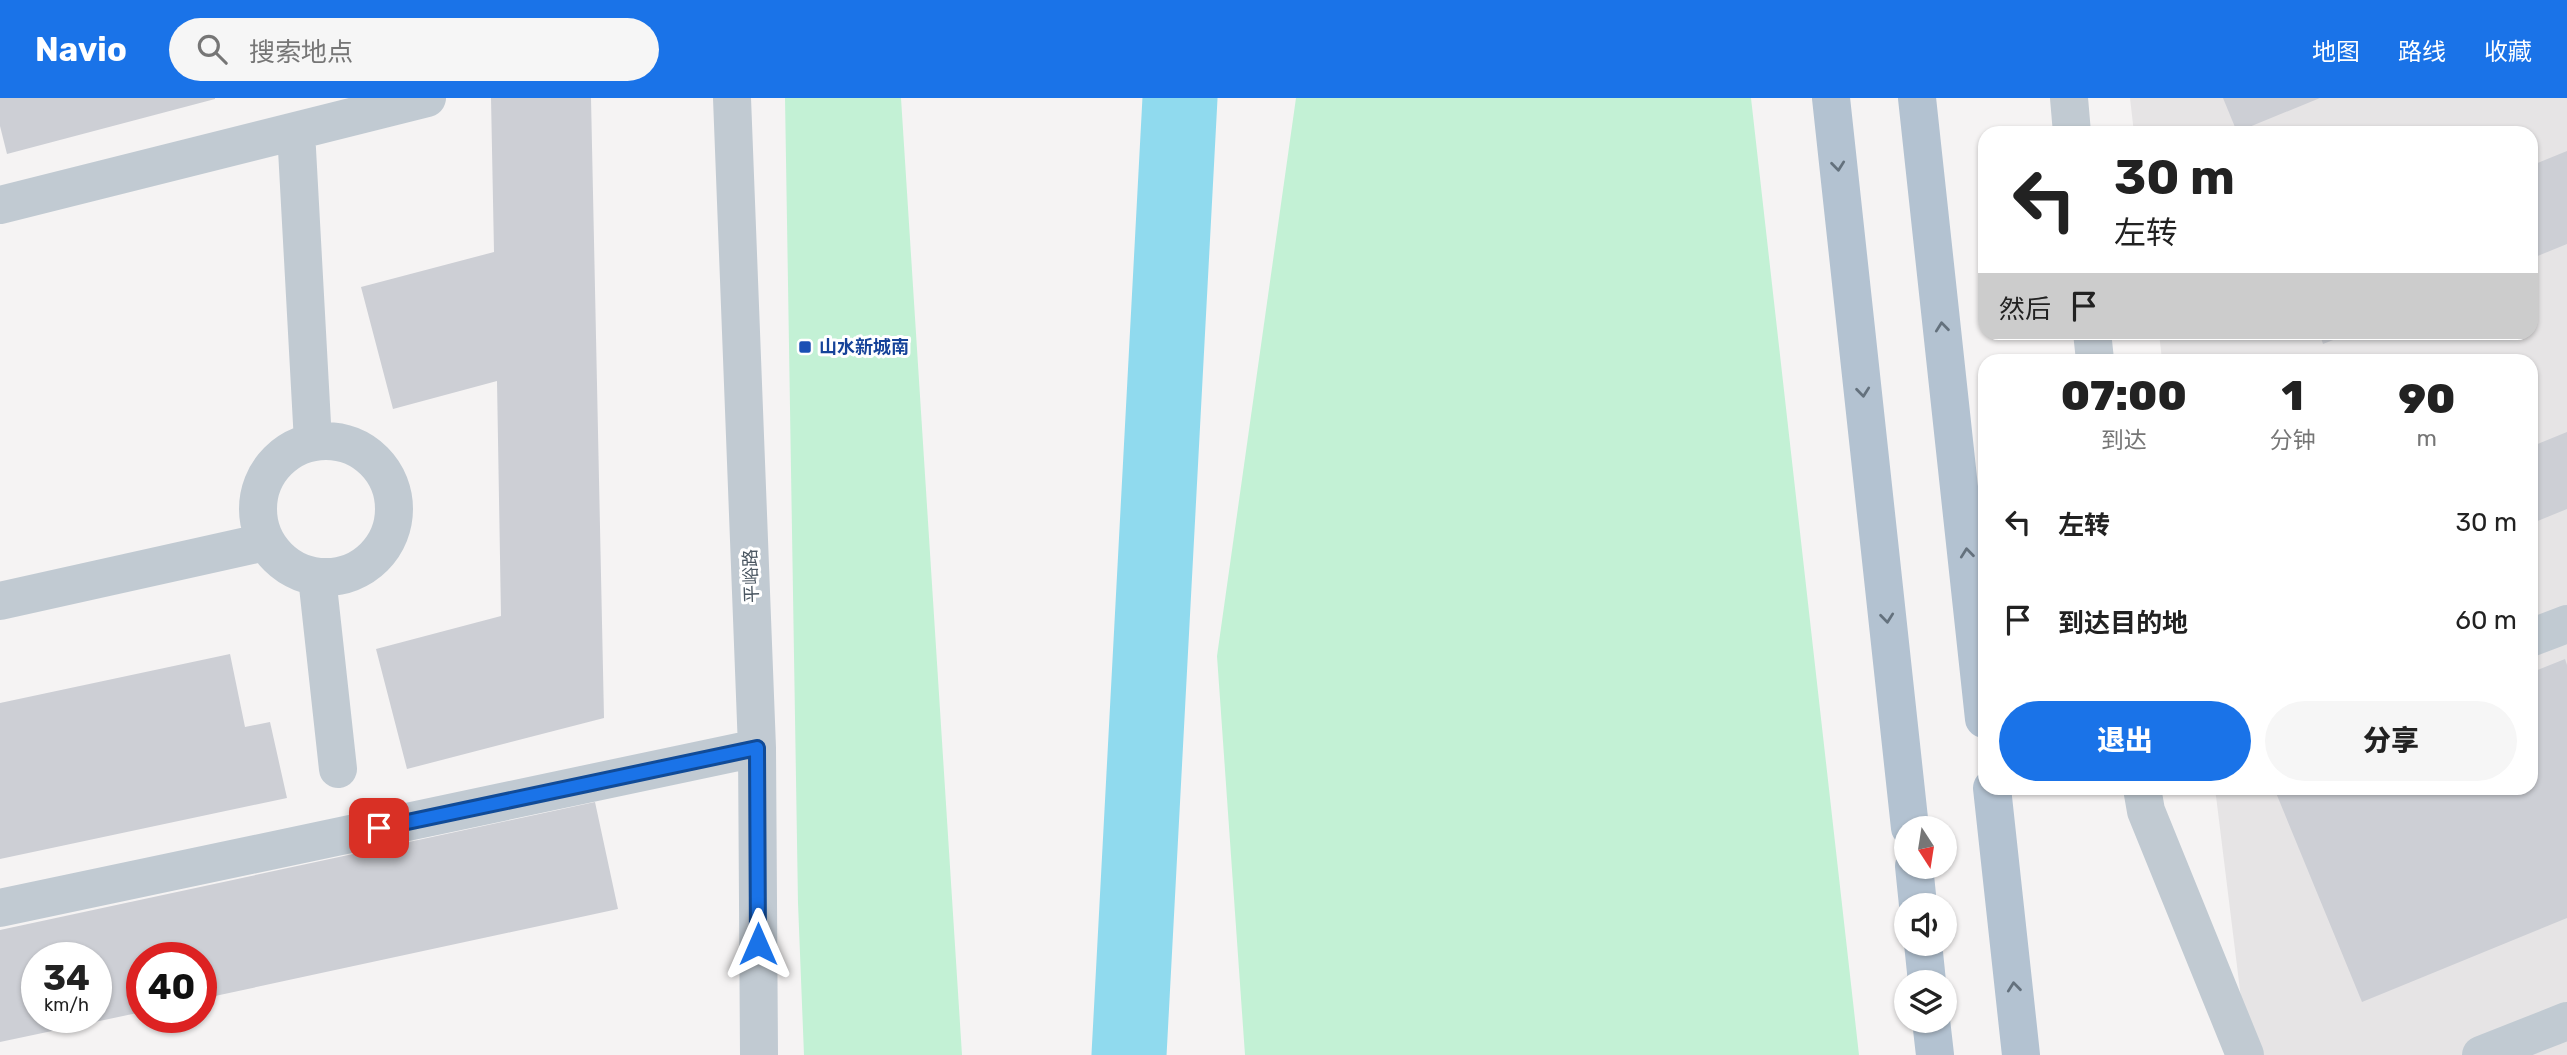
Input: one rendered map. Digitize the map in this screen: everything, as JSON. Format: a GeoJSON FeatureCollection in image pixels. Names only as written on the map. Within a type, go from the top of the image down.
{"type":"FeatureCollection","features":[{"type":"Feature","properties":{"kind":"main road"},"geometry":{"type":"LineString","coordinates":[[1831,98],[1909,816]]}},
{"type":"Feature","properties":{"kind":"main road"},"geometry":{"type":"LineString","coordinates":[[1917,98],[1978,663]]}},
{"type":"Feature","properties":{"kind":"main road"},"geometry":{"type":"LineString","coordinates":[[1993,795],[2021,1055]]}},
{"type":"Feature","properties":{"kind":"main road"},"geometry":{"type":"LineString","coordinates":[[1932,1033],[1935,1055]]}},
{"type":"Feature","properties":{"kind":"street"},"geometry":{"type":"LineString","coordinates":[[0,205],[427,98]]}},
{"type":"Feature","properties":{"kind":"street","name":"平峪路"},"geometry":{"type":"LineString","coordinates":[[732,98],[757,748],[759,1055]]}},
{"type":"Feature","properties":{"kind":"street"},"geometry":{"type":"LineString","coordinates":[[2069,98],[2071,126]]}},
{"type":"Feature","properties":{"kind":"street"},"geometry":{"type":"LineString","coordinates":[[296,131],[313,442]]}},
{"type":"Feature","properties":{"kind":"street"},"geometry":{"type":"LineString","coordinates":[[334,441],[355,447],[364,453],[385,476],[393,496],[394,518],[387,538],[376,556],[359,569],[338,576],[317,577],[296,571],[278,559],[265,542],[258,522],[257,500],[263,480],[275,463],[292,449],[313,442],[334,441]]}},
{"type":"Feature","properties":{"kind":"street"},"geometry":{"type":"LineString","coordinates":[[0,601],[265,542]]}},
{"type":"Feature","properties":{"kind":"street"},"geometry":{"type":"LineString","coordinates":[[317,577],[338,769]]}},
{"type":"Feature","properties":{"kind":"street"},"geometry":{"type":"LineString","coordinates":[[2538,635],[2567,624]]}},
{"type":"Feature","properties":{"kind":"street"},"geometry":{"type":"LineString","coordinates":[[0,908],[757,748]]}},
{"type":"Feature","properties":{"kind":"street"},"geometry":{"type":"LineString","coordinates":[[2143,795],[2146,811],[2245,1055]]}},
{"type":"Feature","properties":{"kind":"street"},"geometry":{"type":"LineString","coordinates":[[2481,1055],[2567,1021]]}},
{"type":"Feature","properties":{"kind":"shaded area"},"geometry":{"type":"Polygon","coordinates":[[[2130,98],[2567,98],[2567,1055],[2248,1055],[2216,795],[2538,795],[2538,354],[2161,354],[2160,340],[2538,340],[2538,126],[2133,126],[2130,98]]]}},
{"type":"Feature","properties":{"kind":"green space"},"geometry":{"type":"Polygon","coordinates":[[[785,98],[901,98],[962,1055],[804,1055],[798,903],[785,98]]]}},
{"type":"Feature","properties":{"kind":"green space"},"geometry":{"type":"Polygon","coordinates":[[[1296,98],[1751,98],[1859,1055],[1245,1055],[1217,656],[1296,98]]]}},
{"type":"Feature","properties":{"kind":"building"},"geometry":{"type":"Polygon","coordinates":[[[0,98],[215,99],[7,154],[0,126],[0,98]]]}},
{"type":"Feature","properties":{"kind":"building"},"geometry":{"type":"Polygon","coordinates":[[[491,98],[591,98],[604,718],[407,769],[376,649],[501,616],[497,381],[393,409],[361,287],[494,252],[491,98]]]}},
{"type":"Feature","properties":{"kind":"building"},"geometry":{"type":"Polygon","coordinates":[[[2223,98],[2320,98],[2252,126],[2235,126],[2223,98]]]}},
{"type":"Feature","properties":{"kind":"building"},"geometry":{"type":"Polygon","coordinates":[[[2567,151],[2567,244],[2538,256],[2538,163],[2567,151]]]}},
{"type":"Feature","properties":{"kind":"building"},"geometry":{"type":"Polygon","coordinates":[[[2567,432],[2567,509],[2538,521],[2538,444],[2567,432]]]}},
{"type":"Feature","properties":{"kind":"building"},"geometry":{"type":"Polygon","coordinates":[[[230,654],[245,727],[270,722],[287,798],[0,859],[0,703],[230,654]]]}},
{"type":"Feature","properties":{"kind":"building"},"geometry":{"type":"Polygon","coordinates":[[[2565,659],[2567,665],[2567,918],[2362,1002],[2277,795],[2538,795],[2538,670],[2565,659]]]}},
{"type":"Feature","properties":{"kind":"building"},"geometry":{"type":"Polygon","coordinates":[[[595,802],[618,909],[217,996],[217,942],[126,942],[126,1015],[112,1018],[112,942],[21,942],[21,1033],[43,1033],[0,1042],[0,930],[595,802]]]}},
{"type":"Feature","properties":{"kind":"waterway"},"geometry":{"type":"LineString","coordinates":[[1129,1055],[1180,98]]}},
{"type":"Feature","properties":{"kind":"place","name":"山水新城南"},"geometry":{"type":"Point","coordinates":[805,347]}},
{"type":"Feature","properties":{"kind":"route"},"geometry":{"type":"LineString","coordinates":[[379,828],[757,748],[758,944]]}}]}
